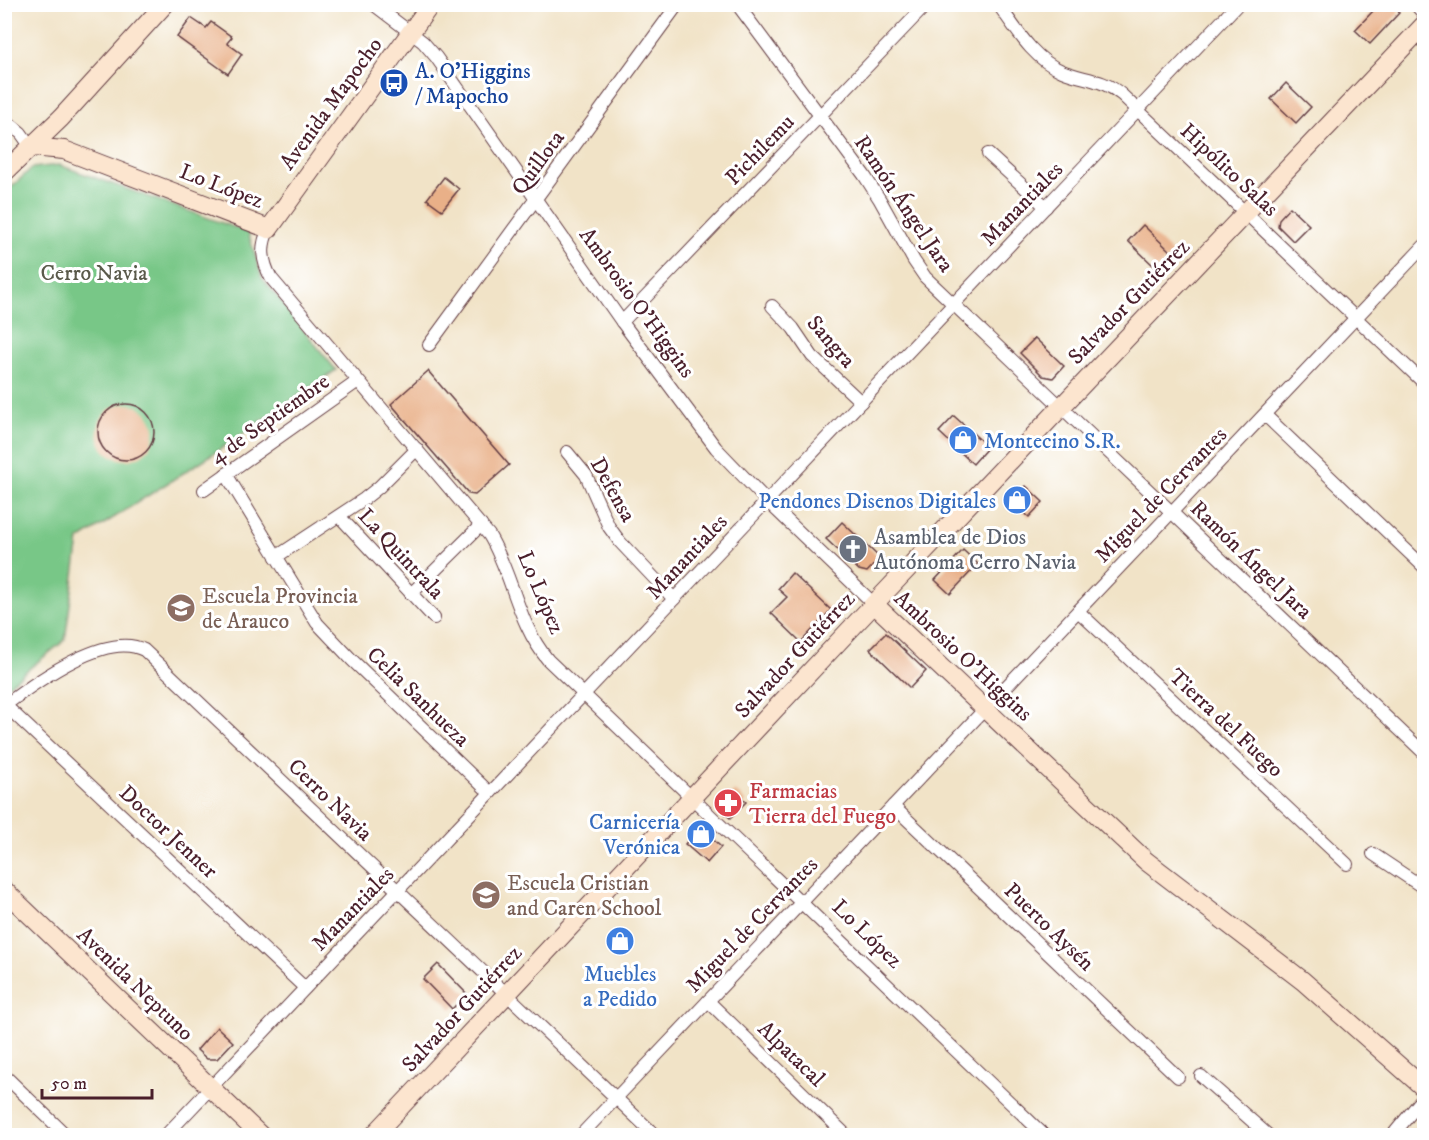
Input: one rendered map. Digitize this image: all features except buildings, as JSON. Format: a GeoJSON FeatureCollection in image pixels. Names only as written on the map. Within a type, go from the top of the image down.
{"type":"FeatureCollection","features":[{"type":"Feature","properties":{"kind":"main road"},"geometry":{"type":"LineString","coordinates":[[4,173],[61,118],[165,4]]}},
{"type":"Feature","properties":{"kind":"main road","name":"Avenida Mapocho"},"geometry":{"type":"LineString","coordinates":[[268,229],[431,4]]}},
{"type":"Feature","properties":{"kind":"main road","name":"Salvador Gutiérrez"},"geometry":{"type":"LineString","coordinates":[[373,1136],[874,604],[1425,25]]}},
{"type":"Feature","properties":{"kind":"main road"},"geometry":{"type":"LineString","coordinates":[[61,118],[64,150]]}},
{"type":"Feature","properties":{"kind":"main road","name":"Lo López"},"geometry":{"type":"LineString","coordinates":[[31,147],[64,150],[268,229]]}},
{"type":"Feature","properties":{"kind":"main road","name":"Ambrosio O'Higgins"},"geometry":{"type":"LineString","coordinates":[[874,604],[1158,872],[1304,981],[1425,1088]]}},
{"type":"Feature","properties":{"kind":"main road","name":"Avenida Neptuno"},"geometry":{"type":"LineString","coordinates":[[4,890],[261,1136]]}},
{"type":"Feature","properties":{"kind":"street","name":"Ambrosio O'Higgins"},"geometry":{"type":"LineString","coordinates":[[373,4],[411,33],[436,57],[622,322],[716,448],[767,501],[874,604]]}},
{"type":"Feature","properties":{"kind":"street","name":"Quillota"},"geometry":{"type":"LineString","coordinates":[[429,345],[678,4]]}},
{"type":"Feature","properties":{"kind":"street","name":"Ramón Ángel Jara"},"geometry":{"type":"LineString","coordinates":[[737,4],[880,200],[918,269],[953,305],[1424,753]]}},
{"type":"Feature","properties":{"kind":"street","name":"Pichilemu"},"geometry":{"type":"LineString","coordinates":[[622,322],[927,4]]}},
{"type":"Feature","properties":{"kind":"street","name":"Hipólito Salas"},"geometry":{"type":"LineString","coordinates":[[998,4],[1028,45],[1047,63],[1064,72],[1106,84],[1138,110],[1425,383]]}},
{"type":"Feature","properties":{"kind":"street"},"geometry":{"type":"LineString","coordinates":[[1415,4],[1425,14]]}},
{"type":"Feature","properties":{"kind":"street","name":"Manantiales"},"geometry":{"type":"LineString","coordinates":[[165,1136],[1138,110],[1233,6]]}},
{"type":"Feature","properties":{"kind":"street"},"geometry":{"type":"LineString","coordinates":[[4,119],[21,133],[31,147]]}},
{"type":"Feature","properties":{"kind":"street"},"geometry":{"type":"LineString","coordinates":[[988,154],[1046,207]]}},
{"type":"Feature","properties":{"kind":"street","name":"Lo López"},"geometry":{"type":"LineString","coordinates":[[268,229],[262,252],[271,278],[482,525],[495,545],[506,569],[530,636],[548,660],[1045,1136]]}},
{"type":"Feature","properties":{"kind":"street","name":"Miguel de Cervantes"},"geometry":{"type":"LineString","coordinates":[[580,1136],[1425,246]]}},
{"type":"Feature","properties":{"kind":"street","name":"Sangra"},"geometry":{"type":"LineString","coordinates":[[772,306],[793,328],[812,356],[861,402]]}},
{"type":"Feature","properties":{"kind":"street","name":"4 de Septiembre"},"geometry":{"type":"LineString","coordinates":[[204,490],[358,381]]}},
{"type":"Feature","properties":{"kind":"street"},"geometry":{"type":"LineString","coordinates":[[1265,415],[1425,567]]}},
{"type":"Feature","properties":{"kind":"street"},"geometry":{"type":"LineString","coordinates":[[276,557],[379,487],[417,450]]}},
{"type":"Feature","properties":{"kind":"street","name":"Defensa"},"geometry":{"type":"LineString","coordinates":[[567,452],[586,475],[609,527],[620,542],[674,599]]}},
{"type":"Feature","properties":{"kind":"street","name":"Celia Sanhueza"},"geometry":{"type":"LineString","coordinates":[[226,474],[317,623],[352,660],[490,793]]}},
{"type":"Feature","properties":{"kind":"street","name":"La Quintrala"},"geometry":{"type":"LineString","coordinates":[[339,516],[434,618]]}},
{"type":"Feature","properties":{"kind":"street"},"geometry":{"type":"LineString","coordinates":[[411,594],[482,525]]}},
{"type":"Feature","properties":{"kind":"street","name":"Tierra del Fuego"},"geometry":{"type":"LineString","coordinates":[[1078,611],[1347,864]]}},
{"type":"Feature","properties":{"kind":"street","name":"Cerro Navia"},"geometry":{"type":"LineString","coordinates":[[5,706],[34,684],[74,660],[120,645],[138,647],[156,660],[656,1136]]}},
{"type":"Feature","properties":{"kind":"street","name":"Doctor Jenner"},"geometry":{"type":"LineString","coordinates":[[5,706],[305,988]]}},
{"type":"Feature","properties":{"kind":"street","name":"Puerto Aysén"},"geometry":{"type":"LineString","coordinates":[[893,806],[1178,1077]]}},
{"type":"Feature","properties":{"kind":"street"},"geometry":{"type":"LineString","coordinates":[[1373,854],[1425,888]]}},
{"type":"Feature","properties":{"kind":"street","name":"Alpatacal"},"geometry":{"type":"LineString","coordinates":[[708,1001],[847,1136]]}},
{"type":"Feature","properties":{"kind":"street"},"geometry":{"type":"LineString","coordinates":[[4,1075],[68,1136]]}},
{"type":"Feature","properties":{"kind":"street"},"geometry":{"type":"LineString","coordinates":[[1201,1076],[1269,1136]]}},
{"type":"Feature","properties":{"kind":"street"},"geometry":{"type":"LineString","coordinates":[[1392,1136],[1425,1097]]}},
{"type":"Feature","properties":{"kind":"green space","name":"Cerro Navia"},"geometry":{"type":"Polygon","coordinates":[[[59,165],[248,232],[262,278],[336,370],[219,450],[79,540],[65,640],[5,688],[5,193],[32,168],[59,165]]]}},
{"type":"Feature","properties":{"kind":"place","name":"A. O'Higgins / Mapocho"},"geometry":{"type":"Point","coordinates":[394,83]}},
{"type":"Feature","properties":{"kind":"place","name":"Montecino S.R."},"geometry":{"type":"Point","coordinates":[963,440]}},
{"type":"Feature","properties":{"kind":"place","name":"Pendones Disenos Digitales"},"geometry":{"type":"Point","coordinates":[1017,500]}},
{"type":"Feature","properties":{"kind":"place","name":"Asamblea de Dios Autónoma Cerro Navia"},"geometry":{"type":"Point","coordinates":[853,549]}},
{"type":"Feature","properties":{"kind":"place","name":"Escuela Provincia de Arauco"},"geometry":{"type":"Point","coordinates":[181,608]}},
{"type":"Feature","properties":{"kind":"place","name":"Farmacias Tierra del Fuego"},"geometry":{"type":"Point","coordinates":[728,803]}},
{"type":"Feature","properties":{"kind":"place","name":"Carnicería Verónica"},"geometry":{"type":"Point","coordinates":[701,834]}},
{"type":"Feature","properties":{"kind":"place","name":"Escuela Cristian and Caren School"},"geometry":{"type":"Point","coordinates":[486,895]}},
{"type":"Feature","properties":{"kind":"place","name":"Muebles a Pedido"},"geometry":{"type":"Point","coordinates":[620,941]}}]}
